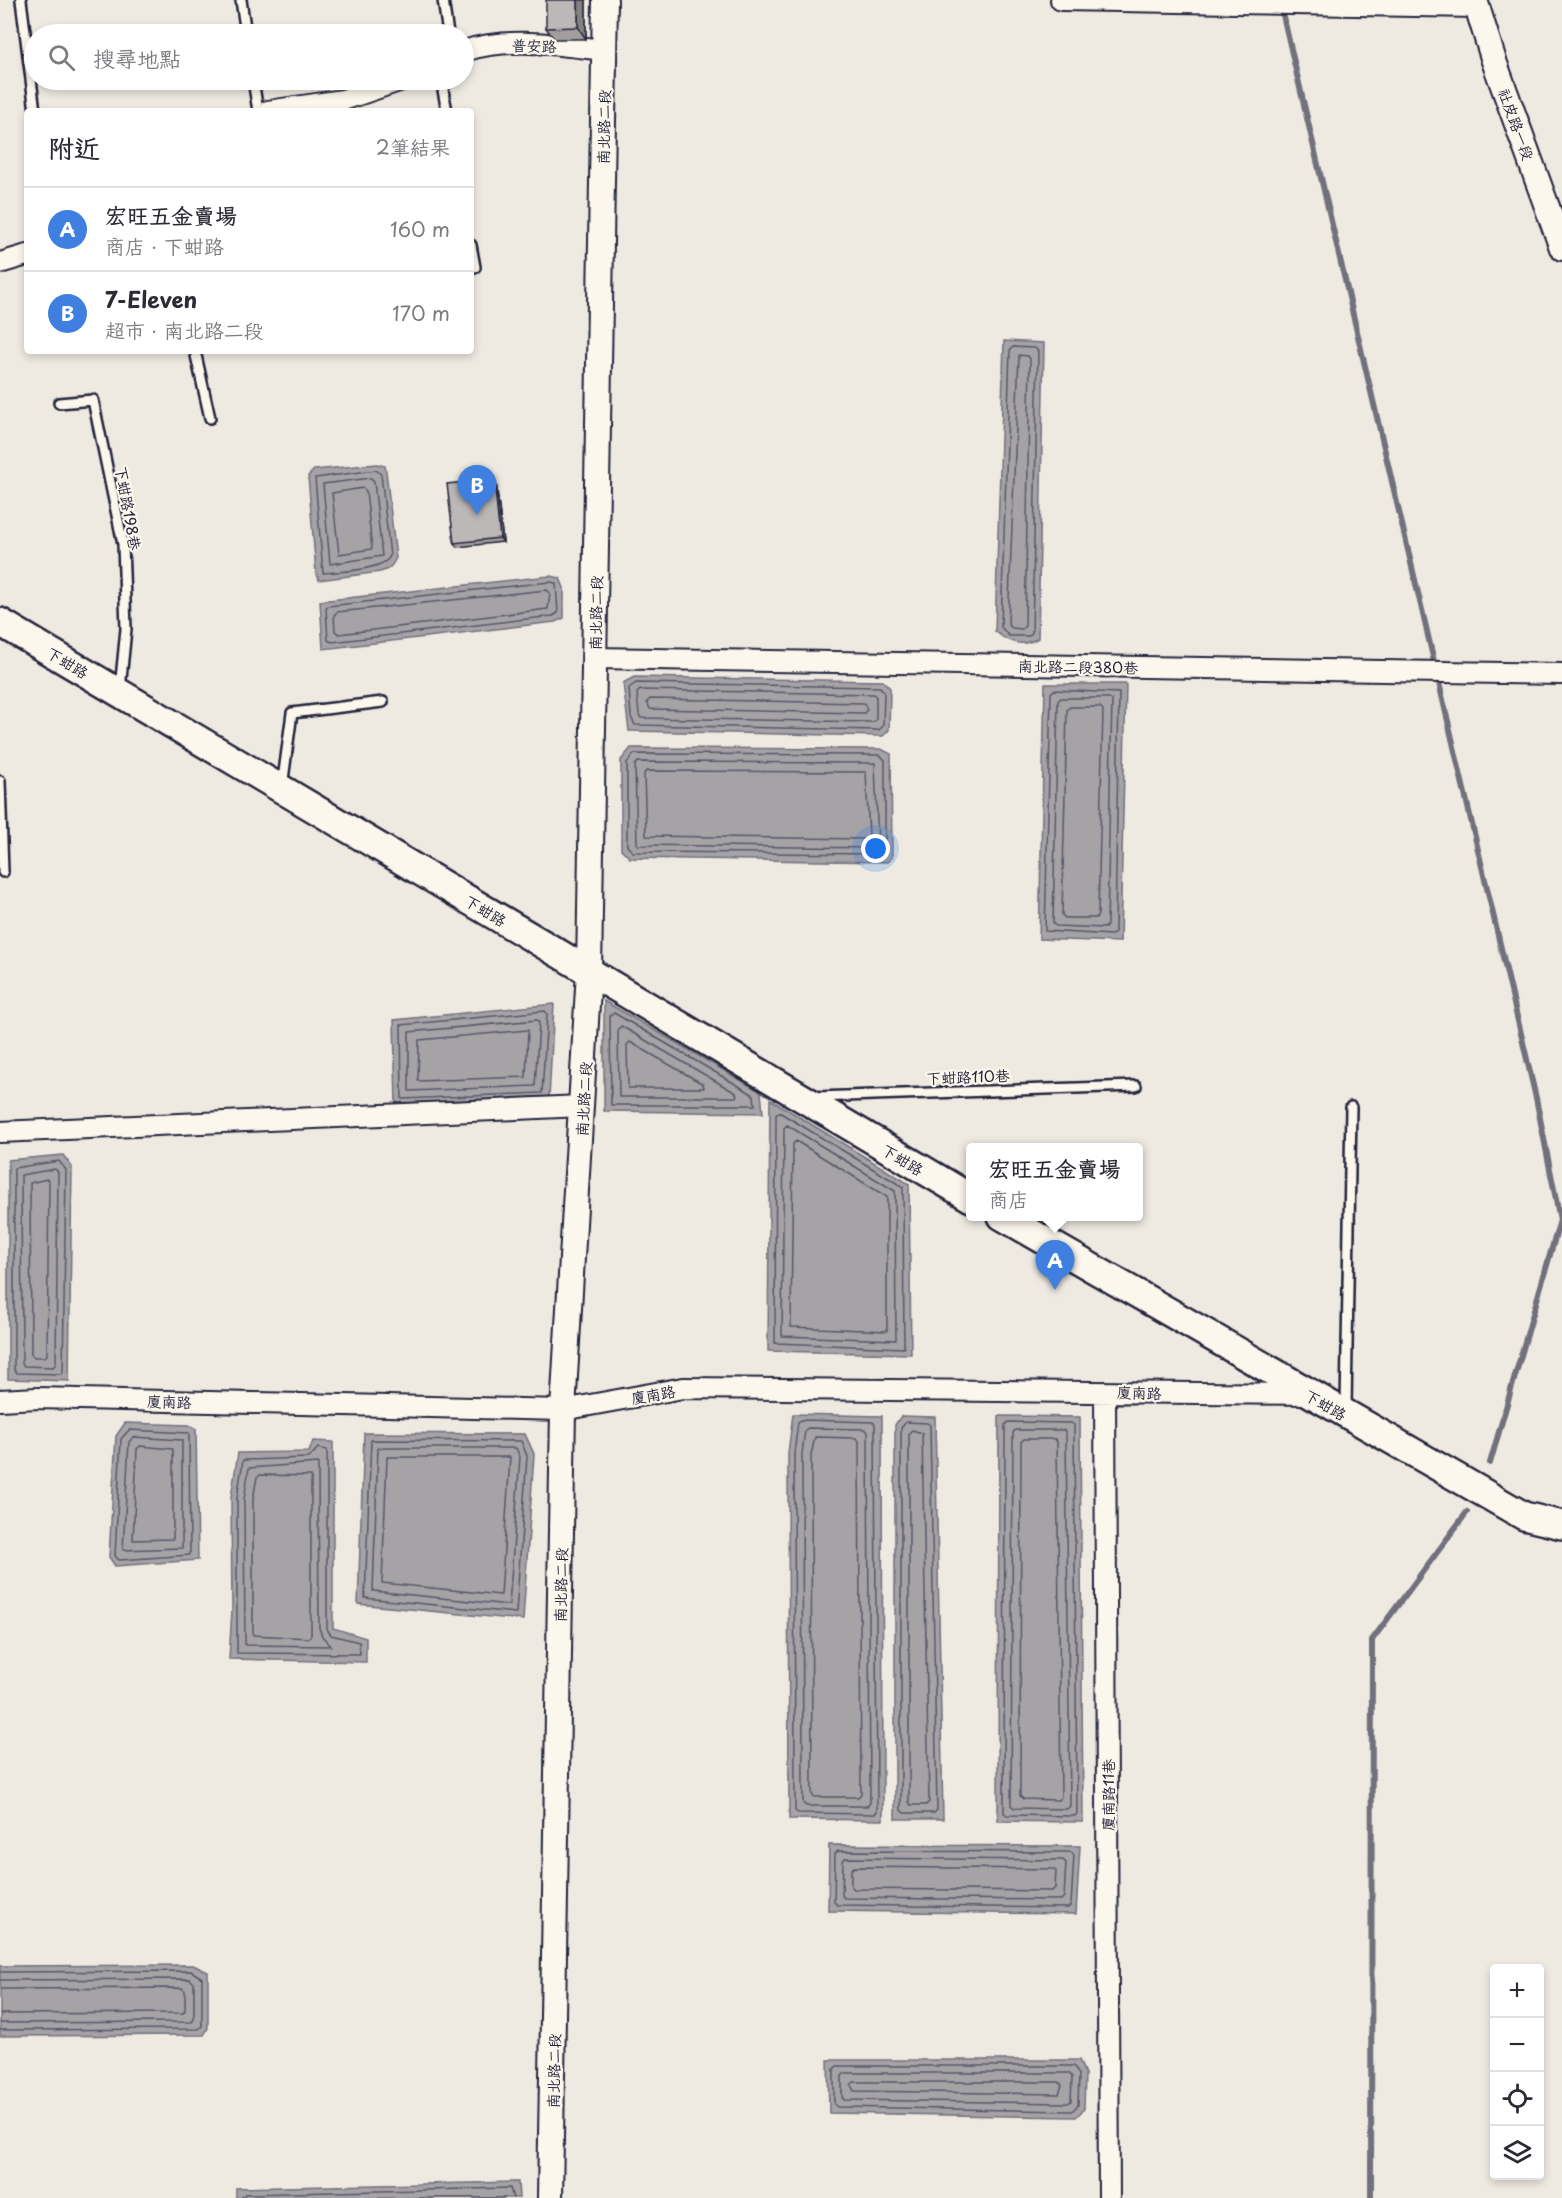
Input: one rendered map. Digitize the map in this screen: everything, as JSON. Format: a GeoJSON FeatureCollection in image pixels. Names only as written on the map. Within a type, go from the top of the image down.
{"type":"FeatureCollection","features":[{"type":"Feature","properties":{"kind":"main road","name":"下蚶路"},"geometry":{"type":"LineString","coordinates":[[0,622],[966,1195]]}},
{"type":"Feature","properties":{"kind":"main road","name":"下蚶路"},"geometry":{"type":"LineString","coordinates":[[1011,1221],[1308,1394],[1524,1516],[1562,1525]]}},
{"type":"Feature","properties":{"kind":"street","name":"南北路二段"},"geometry":{"type":"LineString","coordinates":[[550,2198],[563,1410],[589,971],[605,0]]}},
{"type":"Feature","properties":{"kind":"street"},"geometry":{"type":"LineString","coordinates":[[1061,0],[1476,4]]}},
{"type":"Feature","properties":{"kind":"street","name":"社皮路一段"},"geometry":{"type":"LineString","coordinates":[[1476,4],[1494,62],[1562,248]]}},
{"type":"Feature","properties":{"kind":"street","name":"普安路"},"geometry":{"type":"LineString","coordinates":[[474,48],[484,44],[543,43],[604,50]]}},
{"type":"Feature","properties":{"kind":"street"},"geometry":{"type":"LineString","coordinates":[[288,108],[343,100],[372,90]]}},
{"type":"Feature","properties":{"kind":"street"},"geometry":{"type":"LineString","coordinates":[[0,263],[24,256]]}},
{"type":"Feature","properties":{"kind":"street","name":"南北路二段380巷"},"geometry":{"type":"LineString","coordinates":[[595,658],[1562,674]]}},
{"type":"Feature","properties":{"kind":"street"},"geometry":{"type":"LineString","coordinates":[[0,1132],[582,1106]]}},
{"type":"Feature","properties":{"kind":"street","name":"廈南路"},"geometry":{"type":"LineString","coordinates":[[0,1400],[37,1398],[563,1410],[683,1388],[1308,1394]]}},
{"type":"Feature","properties":{"kind":"street","name":"廈南路11巷"},"geometry":{"type":"LineString","coordinates":[[1105,1392],[1109,2198]]}},
{"type":"Feature","properties":{"kind":"lane"},"geometry":{"type":"LineString","coordinates":[[21,0],[24,24]]}},
{"type":"Feature","properties":{"kind":"lane"},"geometry":{"type":"LineString","coordinates":[[241,0],[245,24]]}},
{"type":"Feature","properties":{"kind":"lane"},"geometry":{"type":"LineString","coordinates":[[443,0],[447,24]]}},
{"type":"Feature","properties":{"kind":"lane"},"geometry":{"type":"LineString","coordinates":[[32,90],[35,108]]}},
{"type":"Feature","properties":{"kind":"lane"},"geometry":{"type":"LineString","coordinates":[[255,90],[258,108]]}},
{"type":"Feature","properties":{"kind":"lane"},"geometry":{"type":"LineString","coordinates":[[443,90],[446,108]]}},
{"type":"Feature","properties":{"kind":"lane"},"geometry":{"type":"LineString","coordinates":[[196,354],[210,418]]}},
{"type":"Feature","properties":{"kind":"lane","name":"下蚶路198巷"},"geometry":{"type":"LineString","coordinates":[[59,403],[93,400],[98,422],[123,544],[126,629],[120,693]]}},
{"type":"Feature","properties":{"kind":"lane"},"geometry":{"type":"LineString","coordinates":[[282,789],[292,713],[383,702]]}},
{"type":"Feature","properties":{"kind":"lane"},"geometry":{"type":"LineString","coordinates":[[0,781],[3,872]]}},
{"type":"Feature","properties":{"kind":"lane","name":"下蚶路110巷"},"geometry":{"type":"LineString","coordinates":[[802,1097],[1136,1086]]}},
{"type":"Feature","properties":{"kind":"lane"},"geometry":{"type":"LineString","coordinates":[[1345,1415],[1351,1107]]}},
{"type":"Feature","properties":{"kind":"water"},"geometry":{"type":"Polygon","coordinates":[[[1004,341],[1044,343],[1038,638],[1026,643],[1010,641],[995,631],[1004,341]]]}},
{"type":"Feature","properties":{"kind":"water"},"geometry":{"type":"Polygon","coordinates":[[[377,464],[385,466],[396,558],[390,567],[383,571],[319,580],[316,572],[308,476],[314,470],[377,464]]]}},
{"type":"Feature","properties":{"kind":"water"},"geometry":{"type":"Polygon","coordinates":[[[550,576],[560,578],[564,588],[564,618],[555,622],[323,649],[320,601],[550,576]]]}},
{"type":"Feature","properties":{"kind":"water"},"geometry":{"type":"Polygon","coordinates":[[[634,677],[883,681],[890,688],[889,730],[883,736],[629,731],[623,683],[634,677]]]}},
{"type":"Feature","properties":{"kind":"water"},"geometry":{"type":"Polygon","coordinates":[[[1045,684],[1126,684],[1120,942],[1039,939],[1045,684]]]}},
{"type":"Feature","properties":{"kind":"water"},"geometry":{"type":"Polygon","coordinates":[[[631,748],[881,749],[891,754],[892,858],[887,862],[630,858],[621,849],[621,760],[631,748]]]}},
{"type":"Feature","properties":{"kind":"water"},"geometry":{"type":"Polygon","coordinates":[[[604,1001],[761,1092],[763,1113],[604,1111],[604,1001]]]}},
{"type":"Feature","properties":{"kind":"water"},"geometry":{"type":"Polygon","coordinates":[[[554,1004],[549,1099],[396,1106],[394,1020],[554,1004]]]}},
{"type":"Feature","properties":{"kind":"water"},"geometry":{"type":"Polygon","coordinates":[[[770,1099],[909,1184],[911,1354],[768,1351],[770,1099]]]}},
{"type":"Feature","properties":{"kind":"water"},"geometry":{"type":"Polygon","coordinates":[[[63,1155],[72,1167],[69,1381],[8,1379],[8,1160],[63,1155]]]}},
{"type":"Feature","properties":{"kind":"water"},"geometry":{"type":"Polygon","coordinates":[[[793,1414],[882,1416],[883,1820],[789,1819],[788,1453],[793,1414]]]}},
{"type":"Feature","properties":{"kind":"water"},"geometry":{"type":"Polygon","coordinates":[[[901,1416],[935,1417],[943,1819],[895,1819],[895,1425],[901,1416]]]}},
{"type":"Feature","properties":{"kind":"water"},"geometry":{"type":"Polygon","coordinates":[[[999,1416],[1080,1417],[1083,1822],[998,1821],[999,1416]]]}},
{"type":"Feature","properties":{"kind":"water"},"geometry":{"type":"Polygon","coordinates":[[[125,1423],[189,1425],[196,1429],[198,1560],[115,1566],[109,1557],[116,1436],[125,1423]]]}},
{"type":"Feature","properties":{"kind":"water"},"geometry":{"type":"Polygon","coordinates":[[[364,1433],[525,1434],[534,1454],[523,1620],[358,1604],[364,1433]]]}},
{"type":"Feature","properties":{"kind":"water"},"geometry":{"type":"Polygon","coordinates":[[[313,1441],[333,1442],[333,1628],[366,1638],[366,1662],[229,1659],[232,1610],[231,1497],[238,1453],[309,1452],[313,1441]]]}},
{"type":"Feature","properties":{"kind":"water"},"geometry":{"type":"Polygon","coordinates":[[[829,1845],[1080,1846],[1076,1914],[828,1911],[829,1845]]]}},
{"type":"Feature","properties":{"kind":"water"},"geometry":{"type":"Polygon","coordinates":[[[193,1965],[208,1972],[208,2028],[204,2035],[0,2036],[0,1966],[193,1965]]]}},
{"type":"Feature","properties":{"kind":"water"},"geometry":{"type":"Polygon","coordinates":[[[828,2060],[1079,2060],[1085,2074],[1084,2109],[1076,2117],[829,2113],[828,2060]]]}},
{"type":"Feature","properties":{"kind":"water"},"geometry":{"type":"Polygon","coordinates":[[[518,2182],[519,2198],[236,2198],[236,2188],[518,2182]]]}},
{"type":"Feature","properties":{"kind":"building"},"geometry":{"type":"Polygon","coordinates":[[[546,0],[578,0],[578,27],[546,28],[546,0]]]}},
{"type":"Feature","properties":{"kind":"building"},"geometry":{"type":"Polygon","coordinates":[[[494,479],[500,538],[454,543],[447,484],[494,479]]]}},
{"type":"Feature","properties":{"kind":"waterway"},"geometry":{"type":"LineString","coordinates":[[1283,15],[1536,1098],[1560,1220],[1490,1463]]}},
{"type":"Feature","properties":{"kind":"waterway"},"geometry":{"type":"LineString","coordinates":[[1371,2198],[1372,1640],[1467,1512]]}},
{"type":"Feature","properties":{"kind":"place","name":"7-Eleven"},"geometry":{"type":"Point","coordinates":[477,515]}},
{"type":"Feature","properties":{"kind":"place","name":"宏旺五金賣場"},"geometry":{"type":"Point","coordinates":[1055,1290]}}]}
